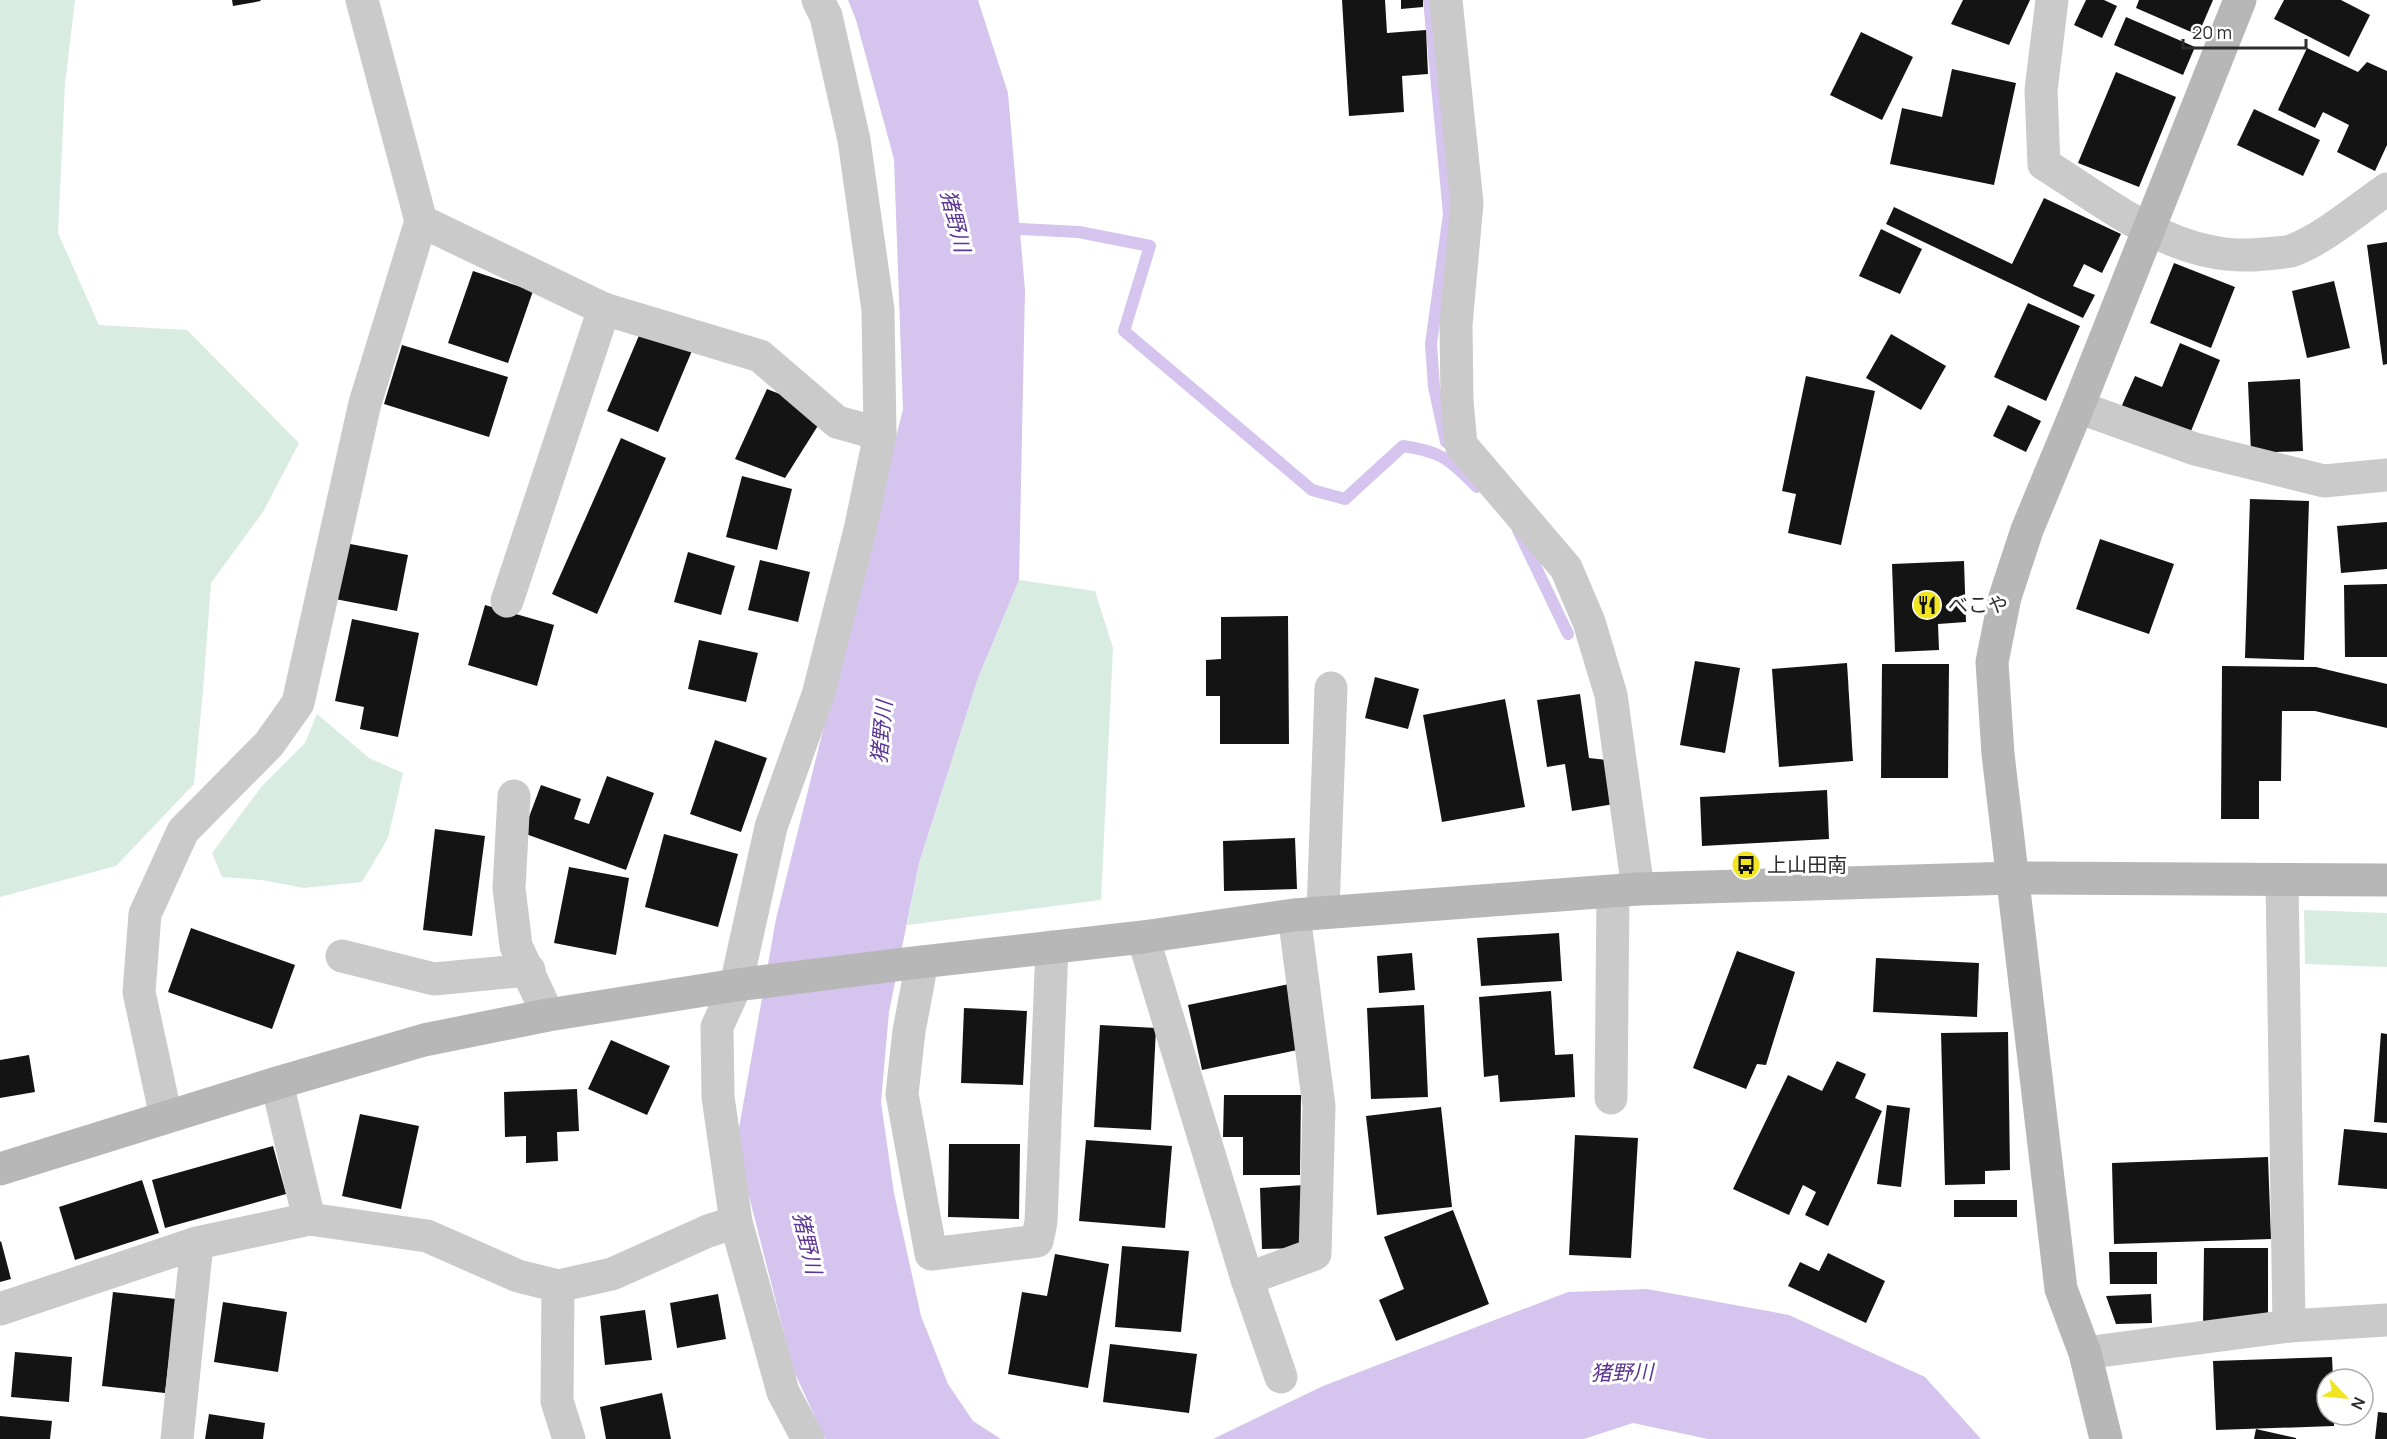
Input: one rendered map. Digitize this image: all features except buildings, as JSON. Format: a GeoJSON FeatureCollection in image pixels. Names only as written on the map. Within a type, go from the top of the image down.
{"type":"FeatureCollection","features":[{"type":"Feature","properties":{"kind":"street"},"geometry":{"type":"LineString","coordinates":[[166,1117],[139,992],[145,914],[183,831],[269,744],[298,703],[365,403],[421,221],[362,0]]}},
{"type":"Feature","properties":{"kind":"street"},"geometry":{"type":"LineString","coordinates":[[808,1439],[783,1392],[736,1222],[718,1097],[717,1027],[736,985],[771,827],[818,695],[860,530],[880,434],[878,310],[855,151],[826,16],[818,0]]}},
{"type":"Feature","properties":{"kind":"street"},"geometry":{"type":"LineString","coordinates":[[1446,0],[1467,203],[1456,325],[1457,401],[1461,446],[1566,568],[1589,622],[1611,695],[1625,890],[1611,1098]]}},
{"type":"Feature","properties":{"kind":"street"},"geometry":{"type":"LineString","coordinates":[[2052,0],[2041,90],[2044,164],[2148,229],[2183,245],[2239,257],[2290,251],[2323,233],[2387,189]]}},
{"type":"Feature","properties":{"kind":"street"},"geometry":{"type":"LineString","coordinates":[[2106,1439],[2085,1353],[2061,1290],[1998,754],[1992,662],[2005,597],[2027,530],[2240,0]]}},
{"type":"Feature","properties":{"kind":"street"},"geometry":{"type":"LineString","coordinates":[[421,221],[604,309],[760,356],[837,422],[880,434]]}},
{"type":"Feature","properties":{"kind":"street"},"geometry":{"type":"LineString","coordinates":[[507,601],[604,309]]}},
{"type":"Feature","properties":{"kind":"street"},"geometry":{"type":"LineString","coordinates":[[2078,407],[2195,449],[2324,481],[2387,475]]}},
{"type":"Feature","properties":{"kind":"street"},"geometry":{"type":"LineString","coordinates":[[1246,1279],[1315,1254],[1319,1106],[1309,914],[1331,688]]}},
{"type":"Feature","properties":{"kind":"street"},"geometry":{"type":"LineString","coordinates":[[514,796],[509,888],[516,946],[548,1015]]}},
{"type":"Feature","properties":{"kind":"street"},"geometry":{"type":"LineString","coordinates":[[0,1169],[424,1040],[548,1015],[736,985],[1143,937],[1309,914],[1625,890],[2013,878],[2387,880]]}},
{"type":"Feature","properties":{"kind":"street"},"geometry":{"type":"LineString","coordinates":[[2282,880],[2289,1326]]}},
{"type":"Feature","properties":{"kind":"street"},"geometry":{"type":"LineString","coordinates":[[1143,937],[1246,1279],[1281,1377]]}},
{"type":"Feature","properties":{"kind":"street"},"geometry":{"type":"LineString","coordinates":[[917,962],[902,1095],[931,1254],[1037,1241],[1041,1222],[1052,947]]}},
{"type":"Feature","properties":{"kind":"street"},"geometry":{"type":"LineString","coordinates":[[342,956],[434,979],[529,970]]}},
{"type":"Feature","properties":{"kind":"street"},"geometry":{"type":"LineString","coordinates":[[277,1083],[309,1219]]}},
{"type":"Feature","properties":{"kind":"street"},"geometry":{"type":"LineString","coordinates":[[0,1309],[197,1243],[309,1219],[427,1236],[518,1275],[558,1286],[612,1274],[708,1231],[736,1222]]}},
{"type":"Feature","properties":{"kind":"street"},"geometry":{"type":"LineString","coordinates":[[177,1439],[197,1243]]}},
{"type":"Feature","properties":{"kind":"street"},"geometry":{"type":"LineString","coordinates":[[558,1286],[557,1401],[568,1439]]}},
{"type":"Feature","properties":{"kind":"street"},"geometry":{"type":"LineString","coordinates":[[2085,1353],[2289,1326],[2387,1320]]}},
{"type":"Feature","properties":{"kind":"green space"},"geometry":{"type":"Polygon","coordinates":[[[0,0],[75,0],[65,84],[58,233],[99,325],[187,330],[299,443],[263,512],[211,583],[194,784],[116,866],[0,897],[0,0]]]}},
{"type":"Feature","properties":{"kind":"green space"},"geometry":{"type":"Polygon","coordinates":[[[1019,580],[1095,591],[1113,648],[1101,900],[907,925],[919,863],[978,678],[1019,580]]]}},
{"type":"Feature","properties":{"kind":"green space"},"geometry":{"type":"Polygon","coordinates":[[[317,714],[369,758],[403,773],[388,838],[362,882],[304,888],[261,880],[222,877],[212,853],[262,786],[305,743],[317,714]]]}},
{"type":"Feature","properties":{"kind":"green space"},"geometry":{"type":"Polygon","coordinates":[[[2304,910],[2387,913],[2387,967],[2305,964],[2304,910]]]}},
{"type":"Feature","properties":{"kind":"water","name":"猪野川"},"geometry":{"type":"Polygon","coordinates":[[[848,0],[978,0],[1008,93],[1025,290],[1019,580],[978,678],[919,863],[889,1012],[881,1102],[894,1193],[921,1316],[948,1384],[973,1421],[1001,1439],[825,1439],[793,1369],[736,1145],[776,919],[903,409],[894,159],[856,20],[848,0]]]}},
{"type":"Feature","properties":{"kind":"water","name":"猪野川"},"geometry":{"type":"Polygon","coordinates":[[[1647,1289],[1789,1315],[1925,1377],[1981,1439],[1708,1439],[1633,1423],[1584,1439],[1213,1439],[1323,1386],[1568,1292],[1647,1289]]]}},
{"type":"Feature","properties":{"kind":"waterway"},"geometry":{"type":"LineString","coordinates":[[1429,0],[1449,214],[1431,344],[1434,387],[1446,442]]}},
{"type":"Feature","properties":{"kind":"waterway"},"geometry":{"type":"LineString","coordinates":[[1003,228],[1079,232],[1150,246],[1124,331],[1312,490],[1345,499],[1403,446],[1437,454],[1477,487]]}},
{"type":"Feature","properties":{"kind":"waterway"},"geometry":{"type":"LineString","coordinates":[[1518,530],[1568,634]]}},
{"type":"Feature","properties":{"kind":"place","name":"べこや"},"geometry":{"type":"Point","coordinates":[1927,605]}},
{"type":"Feature","properties":{"kind":"place","name":"上山田南"},"geometry":{"type":"Point","coordinates":[1746,865]}}]}
